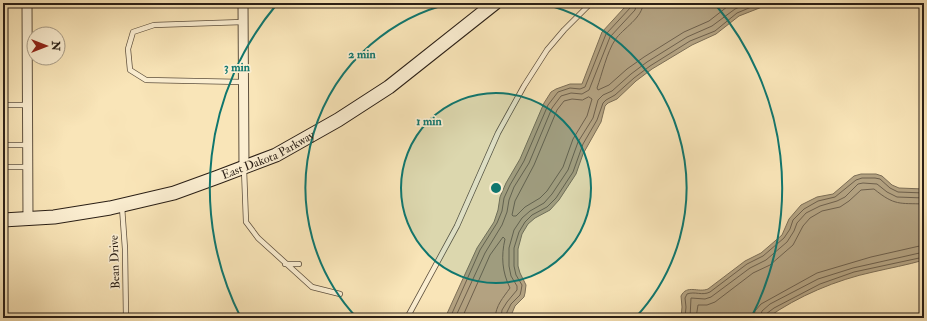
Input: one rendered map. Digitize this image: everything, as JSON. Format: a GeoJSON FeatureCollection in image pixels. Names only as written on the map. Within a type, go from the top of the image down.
{"type":"FeatureCollection","features":[{"type":"Feature","properties":{"kind":"main road","name":"East Dakota Parkway"},"geometry":{"type":"LineString","coordinates":[[3,220],[28,220],[61,216],[122,205],[174,193],[276,155],[338,120],[389,87],[495,3]]}},
{"type":"Feature","properties":{"kind":"street"},"geometry":{"type":"LineString","coordinates":[[27,3],[28,220]]}},
{"type":"Feature","properties":{"kind":"street"},"geometry":{"type":"LineString","coordinates":[[242,3],[244,167]]}},
{"type":"Feature","properties":{"kind":"lane"},"geometry":{"type":"LineString","coordinates":[[407,318],[457,226],[498,133],[524,86],[547,50],[564,30],[591,3]]}},
{"type":"Feature","properties":{"kind":"lane"},"geometry":{"type":"LineString","coordinates":[[3,18],[3,105],[27,105]]}},
{"type":"Feature","properties":{"kind":"lane"},"geometry":{"type":"LineString","coordinates":[[243,22],[154,25],[133,32],[128,49],[130,70],[146,80],[243,82]]}},
{"type":"Feature","properties":{"kind":"lane"},"geometry":{"type":"LineString","coordinates":[[3,145],[28,145]]}},
{"type":"Feature","properties":{"kind":"lane"},"geometry":{"type":"LineString","coordinates":[[3,168],[28,167]]}},
{"type":"Feature","properties":{"kind":"lane"},"geometry":{"type":"LineString","coordinates":[[244,167],[246,222],[258,238],[312,287],[340,294]]}},
{"type":"Feature","properties":{"kind":"lane","name":"Bean Drive"},"geometry":{"type":"LineString","coordinates":[[122,205],[125,249],[126,318]]}},
{"type":"Feature","properties":{"kind":"lane"},"geometry":{"type":"LineString","coordinates":[[285,264],[299,264]]}},
{"type":"Feature","properties":{"kind":"water"},"geometry":{"type":"Polygon","coordinates":[[[631,3],[778,3],[762,7],[739,16],[716,34],[692,45],[652,69],[636,81],[617,99],[605,106],[601,122],[583,154],[576,174],[559,200],[550,210],[535,218],[528,224],[522,234],[518,249],[518,266],[526,285],[525,293],[524,297],[515,306],[510,318],[445,318],[477,248],[494,222],[500,197],[506,183],[520,159],[544,103],[551,92],[556,89],[570,84],[582,84],[602,32],[624,8],[631,3]]]}},
{"type":"Feature","properties":{"kind":"water"},"geometry":{"type":"Polygon","coordinates":[[[861,174],[876,174],[882,176],[892,185],[899,188],[924,189],[924,260],[859,275],[831,284],[804,296],[767,318],[681,318],[681,296],[683,292],[686,290],[708,289],[745,261],[761,253],[782,235],[789,219],[801,205],[817,197],[833,194],[854,176],[861,174]]]}}]}
